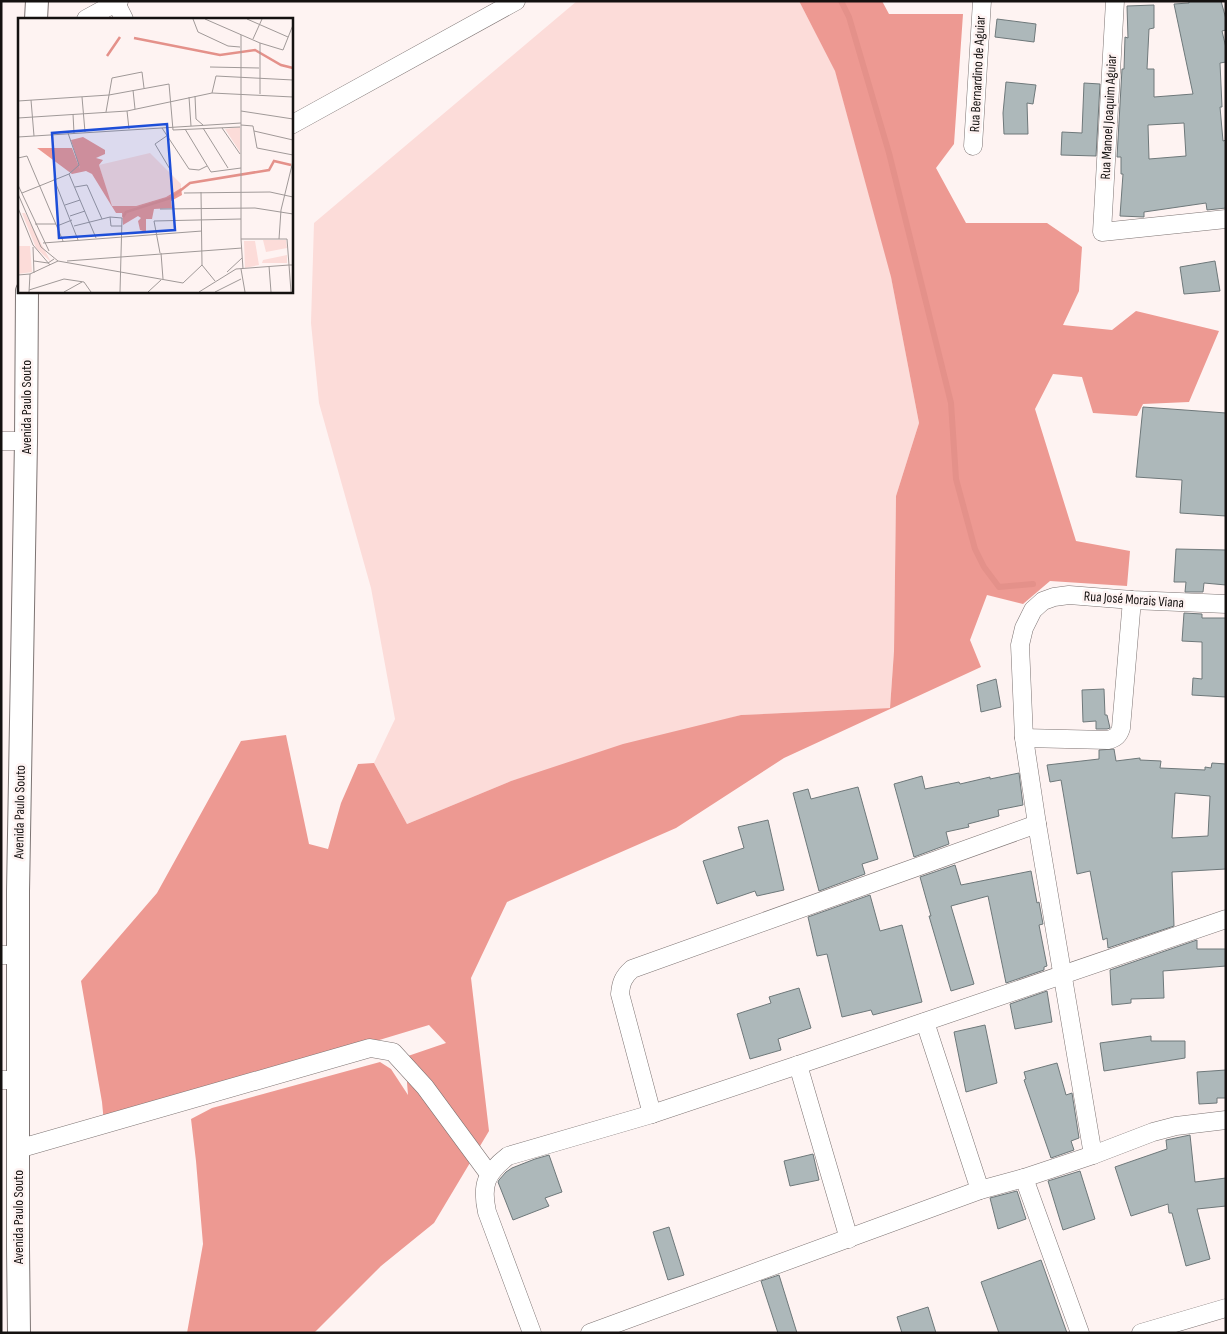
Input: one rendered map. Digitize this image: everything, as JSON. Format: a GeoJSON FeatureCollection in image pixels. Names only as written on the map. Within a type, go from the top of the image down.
{"type":"FeatureCollection","features":[{"type":"Feature","properties":{"kind":"street"},"geometry":{"type":"LineString","coordinates":[[36,18],[37,1]]}},
{"type":"Feature","properties":{"kind":"street"},"geometry":{"type":"LineString","coordinates":[[292,125],[516,1]]}},
{"type":"Feature","properties":{"kind":"street","name":"Rua Bernardino de Aguiar"},"geometry":{"type":"LineString","coordinates":[[974,146],[982,1]]}},
{"type":"Feature","properties":{"kind":"street","name":"Rua Manoel Joaquim Aguiar"},"geometry":{"type":"LineString","coordinates":[[1115,1],[1102,232],[1226,219]]}},
{"type":"Feature","properties":{"kind":"street"},"geometry":{"type":"LineString","coordinates":[[88,18],[118,2],[124,18]]}},
{"type":"Feature","properties":{"kind":"street","name":"Avenida Paulo Souto"},"geometry":{"type":"LineString","coordinates":[[19,1333],[18,1149],[9,1080],[10,955],[18,891],[27,292]]}},
{"type":"Feature","properties":{"kind":"street"},"geometry":{"type":"LineString","coordinates":[[1,441],[26,441]]}},
{"type":"Feature","properties":{"kind":"street","name":"Rua José Morais Viana"},"geometry":{"type":"LineString","coordinates":[[1024,738],[1020,645],[1024,628],[1033,610],[1043,601],[1069,595],[1226,604]]}},
{"type":"Feature","properties":{"kind":"street"},"geometry":{"type":"LineString","coordinates":[[1093,1155],[1024,738],[1108,740],[1114,739],[1119,734],[1132,600]]}},
{"type":"Feature","properties":{"kind":"street"},"geometry":{"type":"LineString","coordinates":[[652,1114],[620,994],[621,984],[625,975],[632,969],[1037,824]]}},
{"type":"Feature","properties":{"kind":"street"},"geometry":{"type":"LineString","coordinates":[[532,1333],[487,1212],[484,1198],[485,1185],[489,1174],[508,1156],[652,1114],[1226,919]]}},
{"type":"Feature","properties":{"kind":"street"},"geometry":{"type":"LineString","coordinates":[[925,1022],[980,1190]]}},
{"type":"Feature","properties":{"kind":"street"},"geometry":{"type":"LineString","coordinates":[[18,1149],[370,1048],[394,1052],[425,1087],[489,1174]]}},
{"type":"Feature","properties":{"kind":"street"},"geometry":{"type":"LineString","coordinates":[[798,1065],[849,1238]]}},
{"type":"Feature","properties":{"kind":"street"},"geometry":{"type":"LineString","coordinates":[[590,1333],[980,1190],[1024,1178],[1093,1155],[1153,1132],[1176,1126],[1226,1120]]}},
{"type":"Feature","properties":{"kind":"street"},"geometry":{"type":"LineString","coordinates":[[1024,1178],[1080,1333]]}},
{"type":"Feature","properties":{"kind":"street"},"geometry":{"type":"LineString","coordinates":[[1142,1333],[1226,1308]]}},
{"type":"Feature","properties":{"kind":"shaded area"},"geometry":{"type":"Polygon","coordinates":[[[577,1],[799,1],[835,70],[890,271],[919,423],[896,496],[894,651],[890,708],[741,715],[511,781],[407,824],[374,763],[395,719],[371,588],[319,403],[311,323],[314,223],[577,1]]]}},
{"type":"Feature","properties":{"kind":"shaded area"},"geometry":{"type":"Polygon","coordinates":[[[799,1],[882,1],[889,14],[963,14],[954,144],[936,168],[966,223],[1047,223],[1082,247],[1079,291],[1063,325],[1112,330],[1136,311],[1219,331],[1189,402],[1143,404],[1137,416],[1093,413],[1082,377],[1053,374],[1035,409],[1076,541],[1130,551],[1127,586],[1050,581],[1023,604],[987,595],[970,640],[981,667],[784,758],[676,828],[507,902],[471,978],[489,1131],[434,1223],[381,1266],[314,1333],[187,1333],[203,1244],[191,1119],[212,1108],[380,1062],[391,1069],[408,1095],[405,1057],[446,1043],[429,1025],[104,1123],[81,981],[157,893],[241,741],[286,735],[309,844],[328,849],[341,803],[358,764],[374,763],[407,824],[511,781],[623,744],[741,715],[890,708],[894,651],[896,496],[919,423],[891,277],[835,71],[799,1]]]}},
{"type":"Feature","properties":{"kind":"building"},"geometry":{"type":"Polygon","coordinates":[[[1189,1],[1221,1],[1226,19],[1226,30],[1222,31],[1226,48],[1226,62],[1220,63],[1222,107],[1220,107],[1223,141],[1226,140],[1226,208],[1207,210],[1206,203],[1144,212],[1144,217],[1120,216],[1123,174],[1121,174],[1121,157],[1117,157],[1125,37],[1128,38],[1127,6],[1154,5],[1154,28],[1149,29],[1147,69],[1154,69],[1154,97],[1193,94],[1174,4],[1189,3],[1189,1]],[[1184,123],[1148,125],[1149,159],[1186,156],[1184,123]]]}},
{"type":"Feature","properties":{"kind":"building"},"geometry":{"type":"Polygon","coordinates":[[[997,19],[1036,24],[1034,42],[995,37],[997,19]]]}},
{"type":"Feature","properties":{"kind":"building"},"geometry":{"type":"Polygon","coordinates":[[[1006,82],[1036,85],[1033,104],[1027,103],[1028,134],[1004,134],[1003,113],[1006,82]]]}},
{"type":"Feature","properties":{"kind":"building"},"geometry":{"type":"Polygon","coordinates":[[[1084,83],[1100,84],[1096,156],[1061,155],[1062,132],[1082,133],[1084,83]]]}},
{"type":"Feature","properties":{"kind":"building"},"geometry":{"type":"Polygon","coordinates":[[[1215,261],[1220,291],[1184,294],[1180,267],[1215,261]]]}},
{"type":"Feature","properties":{"kind":"building"},"geometry":{"type":"Polygon","coordinates":[[[1143,407],[1226,413],[1226,516],[1180,513],[1182,480],[1136,477],[1143,407]]]}},
{"type":"Feature","properties":{"kind":"building"},"geometry":{"type":"Polygon","coordinates":[[[1176,549],[1226,550],[1226,585],[1204,583],[1203,592],[1185,592],[1186,582],[1174,582],[1176,549]]]}},
{"type":"Feature","properties":{"kind":"building"},"geometry":{"type":"Polygon","coordinates":[[[1184,613],[1202,614],[1202,618],[1226,618],[1226,697],[1192,695],[1193,678],[1202,679],[1202,642],[1182,641],[1184,613]]]}},
{"type":"Feature","properties":{"kind":"building"},"geometry":{"type":"Polygon","coordinates":[[[996,679],[1001,707],[981,712],[977,685],[996,679]]]}},
{"type":"Feature","properties":{"kind":"building"},"geometry":{"type":"Polygon","coordinates":[[[1104,689],[1105,715],[1107,715],[1110,728],[1096,729],[1096,721],[1083,722],[1082,690],[1104,689]]]}},
{"type":"Feature","properties":{"kind":"building"},"geometry":{"type":"Polygon","coordinates":[[[1114,749],[1116,761],[1140,758],[1140,760],[1161,761],[1160,768],[1205,770],[1205,767],[1211,768],[1212,763],[1226,764],[1226,869],[1172,872],[1174,926],[1108,948],[1107,938],[1103,940],[1090,871],[1077,874],[1061,780],[1050,782],[1047,765],[1099,759],[1099,750],[1114,749]],[[1175,793],[1172,838],[1208,836],[1210,796],[1175,793]]]}},
{"type":"Feature","properties":{"kind":"building"},"geometry":{"type":"Polygon","coordinates":[[[1019,773],[1023,805],[998,810],[999,816],[968,824],[969,827],[946,832],[949,844],[914,857],[894,784],[922,776],[925,789],[1019,773]]]}},
{"type":"Feature","properties":{"kind":"building"},"geometry":{"type":"Polygon","coordinates":[[[858,787],[878,859],[862,864],[865,874],[819,891],[793,793],[808,789],[811,799],[858,787]]]}},
{"type":"Feature","properties":{"kind":"building"},"geometry":{"type":"Polygon","coordinates":[[[768,820],[784,890],[757,896],[755,891],[717,904],[703,861],[744,848],[738,827],[768,820]]]}},
{"type":"Feature","properties":{"kind":"building"},"geometry":{"type":"Polygon","coordinates":[[[955,865],[961,885],[1031,871],[1043,924],[1039,925],[1047,966],[1044,967],[1044,970],[1006,983],[988,896],[951,906],[974,984],[951,991],[929,916],[931,916],[920,877],[955,865]]]}},
{"type":"Feature","properties":{"kind":"building"},"geometry":{"type":"Polygon","coordinates":[[[870,895],[880,931],[902,925],[922,1002],[873,1015],[871,1010],[842,1017],[827,954],[817,956],[808,917],[870,895]]]}},
{"type":"Feature","properties":{"kind":"building"},"geometry":{"type":"Polygon","coordinates":[[[1197,940],[1197,949],[1226,949],[1226,966],[1163,971],[1164,998],[1131,999],[1131,1003],[1112,1005],[1110,970],[1197,940]]]}},
{"type":"Feature","properties":{"kind":"building"},"geometry":{"type":"Polygon","coordinates":[[[799,988],[811,1028],[778,1039],[781,1050],[750,1059],[737,1014],[771,1003],[769,997],[799,988]]]}},
{"type":"Feature","properties":{"kind":"building"},"geometry":{"type":"Polygon","coordinates":[[[1047,991],[1052,1022],[1015,1029],[1010,1004],[1047,991]]]}},
{"type":"Feature","properties":{"kind":"building"},"geometry":{"type":"Polygon","coordinates":[[[985,1025],[997,1083],[966,1092],[954,1032],[985,1025]]]}},
{"type":"Feature","properties":{"kind":"building"},"geometry":{"type":"Polygon","coordinates":[[[1151,1036],[1151,1041],[1185,1041],[1185,1058],[1104,1071],[1100,1043],[1151,1036]]]}},
{"type":"Feature","properties":{"kind":"building"},"geometry":{"type":"Polygon","coordinates":[[[1057,1063],[1066,1095],[1072,1093],[1079,1138],[1071,1141],[1074,1150],[1051,1158],[1024,1080],[1026,1079],[1024,1072],[1057,1063]]]}},
{"type":"Feature","properties":{"kind":"building"},"geometry":{"type":"Polygon","coordinates":[[[1226,1070],[1226,1098],[1217,1098],[1217,1103],[1199,1104],[1197,1072],[1226,1070]]]}},
{"type":"Feature","properties":{"kind":"building"},"geometry":{"type":"Polygon","coordinates":[[[1190,1135],[1195,1182],[1226,1178],[1226,1206],[1197,1209],[1210,1259],[1186,1266],[1172,1213],[1169,1213],[1168,1204],[1131,1216],[1115,1167],[1167,1149],[1166,1140],[1190,1135]]]}},
{"type":"Feature","properties":{"kind":"building"},"geometry":{"type":"Polygon","coordinates":[[[813,1154],[819,1180],[790,1186],[784,1161],[813,1154]]]}},
{"type":"Feature","properties":{"kind":"building"},"geometry":{"type":"Polygon","coordinates":[[[549,1155],[562,1192],[545,1198],[549,1206],[513,1220],[498,1182],[499,1180],[512,1168],[549,1155]]]}},
{"type":"Feature","properties":{"kind":"building"},"geometry":{"type":"Polygon","coordinates":[[[1080,1171],[1095,1219],[1063,1230],[1048,1181],[1080,1171]]]}},
{"type":"Feature","properties":{"kind":"building"},"geometry":{"type":"Polygon","coordinates":[[[1017,1191],[1026,1219],[998,1229],[990,1198],[1017,1191]]]}},
{"type":"Feature","properties":{"kind":"building"},"geometry":{"type":"Polygon","coordinates":[[[669,1227],[684,1275],[668,1280],[653,1232],[669,1227]]]}},
{"type":"Feature","properties":{"kind":"building"},"geometry":{"type":"Polygon","coordinates":[[[1041,1260],[1067,1333],[999,1333],[981,1282],[1041,1260]]]}},
{"type":"Feature","properties":{"kind":"building"},"geometry":{"type":"Polygon","coordinates":[[[779,1275],[797,1333],[778,1333],[761,1281],[779,1275]]]}},
{"type":"Feature","properties":{"kind":"building"},"geometry":{"type":"Polygon","coordinates":[[[928,1307],[936,1333],[902,1333],[897,1317],[928,1307]]]}},
{"type":"Feature","properties":{"kind":"waterway"},"geometry":{"type":"LineString","coordinates":[[841,1],[849,17],[889,153],[951,403],[956,479],[975,549],[984,567],[999,587],[1033,584]]}}]}
